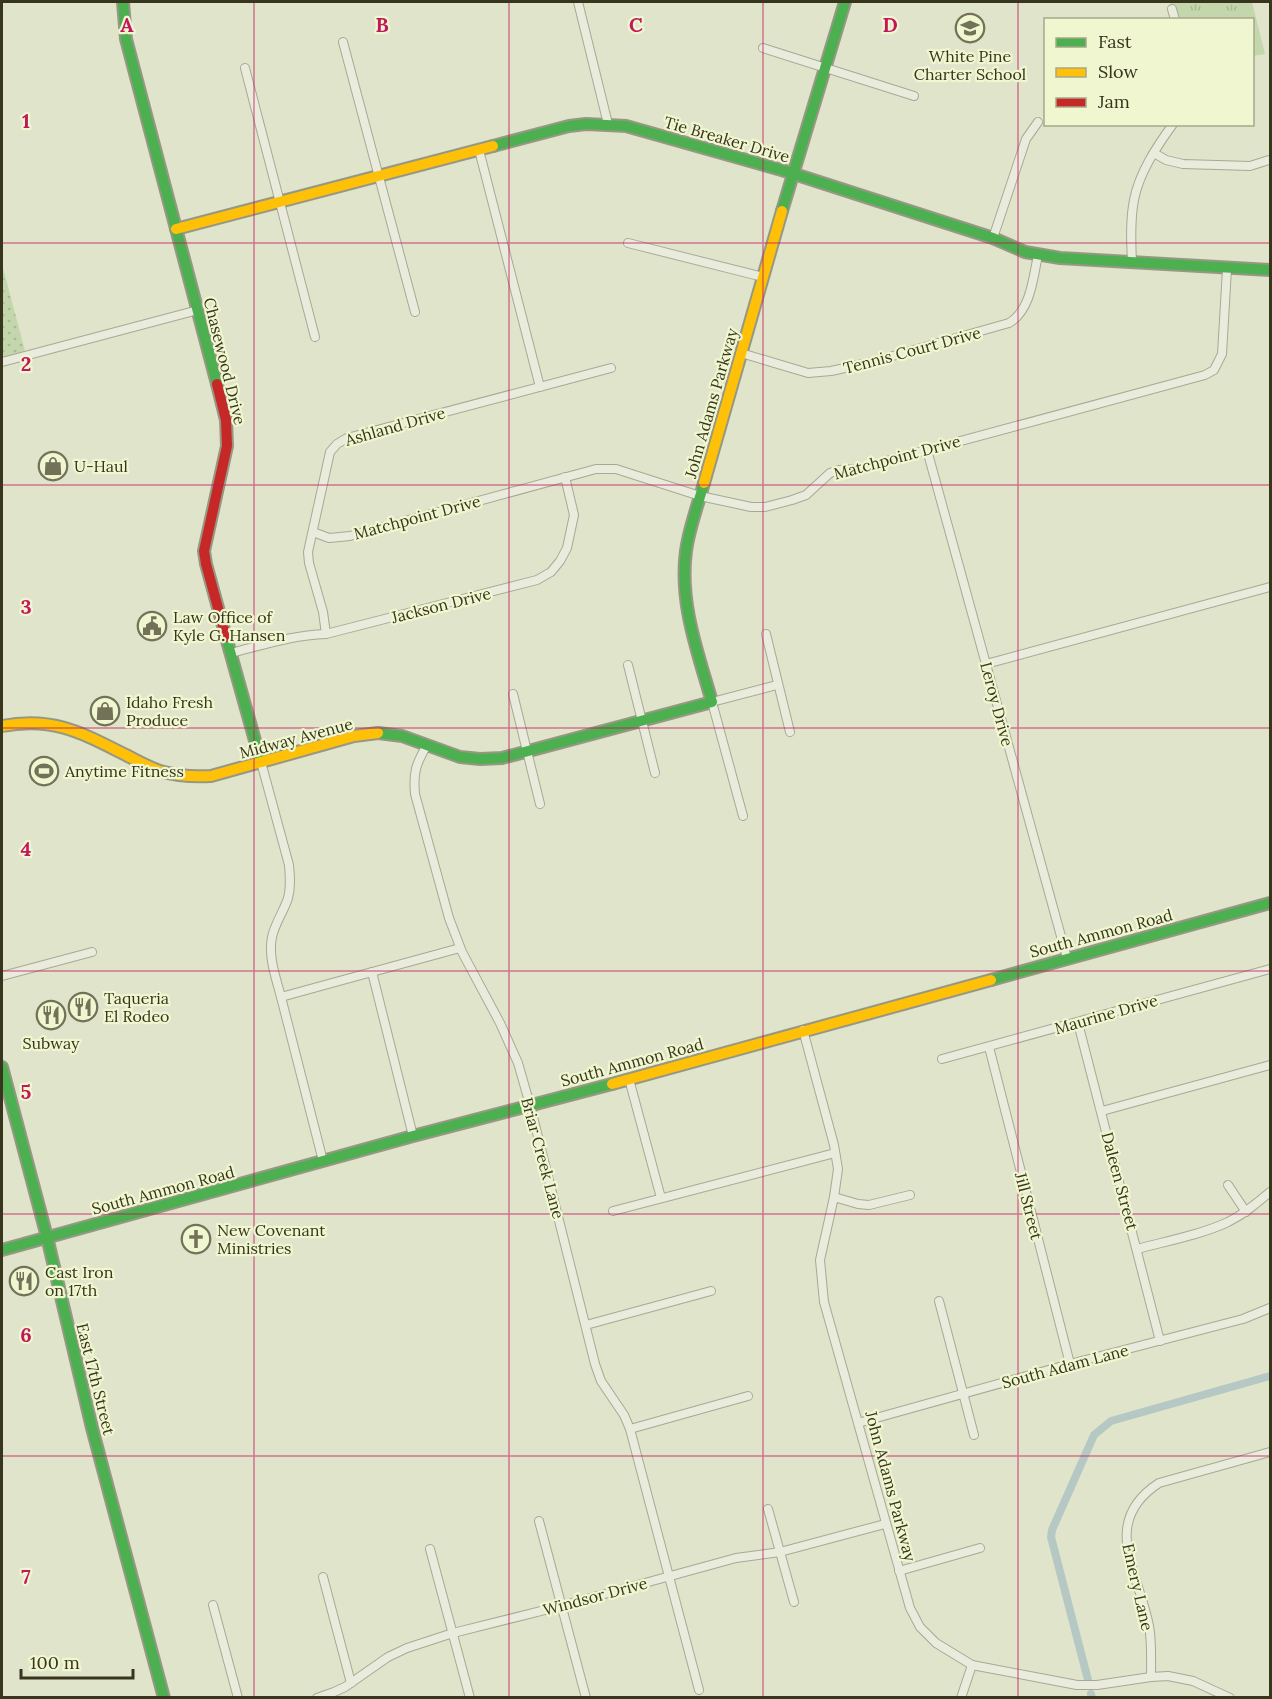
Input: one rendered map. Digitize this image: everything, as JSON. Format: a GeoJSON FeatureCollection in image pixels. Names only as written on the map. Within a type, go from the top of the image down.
{"type":"FeatureCollection","features":[{"type":"Feature","properties":{"kind":"street","name":"Chasewood Drive"},"geometry":{"type":"LineString","coordinates":[[123,2],[126,39],[227,427],[227,446],[204,551],[261,762]]}},
{"type":"Feature","properties":{"kind":"street"},"geometry":{"type":"LineString","coordinates":[[578,2],[608,124]]}},
{"type":"Feature","properties":{"kind":"street","name":"John Adams Parkway"},"geometry":{"type":"LineString","coordinates":[[742,816],[688,617],[683,567],[700,496],[741,353],[845,2]]}},
{"type":"Feature","properties":{"kind":"street"},"geometry":{"type":"LineString","coordinates":[[1172,9],[1174,18]]}},
{"type":"Feature","properties":{"kind":"street"},"geometry":{"type":"LineString","coordinates":[[343,42],[415,312]]}},
{"type":"Feature","properties":{"kind":"street"},"geometry":{"type":"LineString","coordinates":[[763,48],[914,96]]}},
{"type":"Feature","properties":{"kind":"street"},"geometry":{"type":"LineString","coordinates":[[245,68],[315,337]]}},
{"type":"Feature","properties":{"kind":"street"},"geometry":{"type":"LineString","coordinates":[[993,238],[1026,139],[1038,122]]}},
{"type":"Feature","properties":{"kind":"street","name":"Tie Breaker Drive"},"geometry":{"type":"LineString","coordinates":[[176,229],[569,126],[608,124],[658,134],[793,174],[993,238],[1038,255],[1270,270]]}},
{"type":"Feature","properties":{"kind":"street"},"geometry":{"type":"LineString","coordinates":[[1132,262],[1134,200],[1138,185],[1154,153],[1172,126]]}},
{"type":"Feature","properties":{"kind":"street"},"geometry":{"type":"LineString","coordinates":[[479,150],[540,387]]}},
{"type":"Feature","properties":{"kind":"street"},"geometry":{"type":"LineString","coordinates":[[1154,153],[1166,160],[1183,164],[1250,166],[1269,160]]}},
{"type":"Feature","properties":{"kind":"street"},"geometry":{"type":"LineString","coordinates":[[628,243],[763,277]]}},
{"type":"Feature","properties":{"kind":"street","name":"Tennis Court Drive"},"geometry":{"type":"LineString","coordinates":[[741,353],[808,373],[831,371],[868,363],[1009,323],[1016,318],[1026,304],[1038,255]]}},
{"type":"Feature","properties":{"kind":"street","name":"Matchpoint Drive"},"geometry":{"type":"LineString","coordinates":[[313,532],[329,538],[350,536],[596,469],[616,470],[700,496],[751,507],[792,500],[806,495],[830,473],[839,470],[857,469],[1205,375],[1214,370],[1222,354],[1227,269]]}},
{"type":"Feature","properties":{"kind":"street"},"geometry":{"type":"LineString","coordinates":[[2,362],[198,310]]}},
{"type":"Feature","properties":{"kind":"street","name":"Ashland Drive"},"geometry":{"type":"LineString","coordinates":[[326,634],[308,552],[330,452],[337,444],[347,438],[610,368]]}},
{"type":"Feature","properties":{"kind":"street","name":"Leroy Drive"},"geometry":{"type":"LineString","coordinates":[[927,450],[1067,958]]}},
{"type":"Feature","properties":{"kind":"street","name":"Jackson Drive"},"geometry":{"type":"LineString","coordinates":[[231,653],[290,638],[326,634],[537,580],[551,572],[567,548],[574,515],[565,477]]}},
{"type":"Feature","properties":{"kind":"street"},"geometry":{"type":"LineString","coordinates":[[986,664],[1270,587]]}},
{"type":"Feature","properties":{"kind":"street"},"geometry":{"type":"LineString","coordinates":[[766,634],[790,732]]}},
{"type":"Feature","properties":{"kind":"street"},"geometry":{"type":"LineString","coordinates":[[628,665],[655,773]]}},
{"type":"Feature","properties":{"kind":"street","name":"Midway Avenue"},"geometry":{"type":"LineString","coordinates":[[2,726],[24,722],[60,725],[76,730],[156,769],[180,775],[211,776],[354,736],[378,733],[402,736],[460,757],[502,758],[777,685]]}},
{"type":"Feature","properties":{"kind":"street"},"geometry":{"type":"LineString","coordinates":[[513,694],[540,804]]}},
{"type":"Feature","properties":{"kind":"street","name":"Briar Creek Lane"},"geometry":{"type":"LineString","coordinates":[[427,745],[416,764],[415,794],[448,918],[460,948],[500,1023],[518,1063],[595,1364],[600,1381],[624,1415],[630,1429],[699,1690]]}},
{"type":"Feature","properties":{"kind":"street"},"geometry":{"type":"LineString","coordinates":[[261,762],[289,865],[290,882],[288,898],[273,935],[272,962],[323,1161]]}},
{"type":"Feature","properties":{"kind":"street","name":"South Ammon Road"},"geometry":{"type":"LineString","coordinates":[[2,1250],[1270,903]]}},
{"type":"Feature","properties":{"kind":"street"},"geometry":{"type":"LineString","coordinates":[[281,997],[460,948]]}},
{"type":"Feature","properties":{"kind":"street"},"geometry":{"type":"LineString","coordinates":[[2,976],[92,952]]}},
{"type":"Feature","properties":{"kind":"street","name":"Maurine Drive"},"geometry":{"type":"LineString","coordinates":[[942,1059],[1270,969]]}},
{"type":"Feature","properties":{"kind":"street"},"geometry":{"type":"LineString","coordinates":[[372,972],[413,1136]]}},
{"type":"Feature","properties":{"kind":"street","name":"Daleen Street"},"geometry":{"type":"LineString","coordinates":[[1078,1023],[1160,1341]]}},
{"type":"Feature","properties":{"kind":"street","name":"John Adams Parkway"},"geometry":{"type":"LineString","coordinates":[[803,1030],[838,1169],[834,1197],[819,1260],[824,1302],[898,1571],[910,1608],[920,1627],[936,1643],[972,1665],[1077,1685],[1097,1685],[1168,1676],[1193,1681],[1230,1698]]}},
{"type":"Feature","properties":{"kind":"street","name":"Jill Street"},"geometry":{"type":"LineString","coordinates":[[989,1047],[1070,1364]]}},
{"type":"Feature","properties":{"kind":"street"},"geometry":{"type":"LineString","coordinates":[[1101,1111],[1270,1065]]}},
{"type":"Feature","properties":{"kind":"street","name":"East 17th Street"},"geometry":{"type":"LineString","coordinates":[[2,1067],[47,1237],[92,1428],[164,1698]]}},
{"type":"Feature","properties":{"kind":"street"},"geometry":{"type":"LineString","coordinates":[[628,1079],[661,1198]]}},
{"type":"Feature","properties":{"kind":"street"},"geometry":{"type":"LineString","coordinates":[[613,1211],[835,1153]]}},
{"type":"Feature","properties":{"kind":"street"},"geometry":{"type":"LineString","coordinates":[[1228,1185],[1246,1212]]}},
{"type":"Feature","properties":{"kind":"street"},"geometry":{"type":"LineString","coordinates":[[1137,1249],[1228,1222],[1246,1212],[1270,1192]]}},
{"type":"Feature","properties":{"kind":"street"},"geometry":{"type":"LineString","coordinates":[[834,1197],[869,1205],[910,1195]]}},
{"type":"Feature","properties":{"kind":"street"},"geometry":{"type":"LineString","coordinates":[[586,1325],[711,1291]]}},
{"type":"Feature","properties":{"kind":"street"},"geometry":{"type":"LineString","coordinates":[[939,1301],[974,1435]]}},
{"type":"Feature","properties":{"kind":"street","name":"South Adam Lane"},"geometry":{"type":"LineString","coordinates":[[858,1423],[1243,1319],[1270,1308]]}},
{"type":"Feature","properties":{"kind":"street"},"geometry":{"type":"LineString","coordinates":[[630,1429],[748,1396]]}},
{"type":"Feature","properties":{"kind":"street","name":"Emery Lane"},"geometry":{"type":"LineString","coordinates":[[1151,1677],[1149,1627],[1127,1545],[1126,1528],[1130,1513],[1147,1490],[1159,1483],[1270,1452]]}},
{"type":"Feature","properties":{"kind":"street"},"geometry":{"type":"LineString","coordinates":[[768,1509],[794,1602]]}},
{"type":"Feature","properties":{"kind":"street"},"geometry":{"type":"LineString","coordinates":[[539,1521],[586,1698]]}},
{"type":"Feature","properties":{"kind":"street","name":"Windsor Drive"},"geometry":{"type":"LineString","coordinates":[[317,1698],[351,1683],[388,1656],[453,1633],[736,1558],[780,1552],[885,1524]]}},
{"type":"Feature","properties":{"kind":"street"},"geometry":{"type":"LineString","coordinates":[[898,1571],[980,1548]]}},
{"type":"Feature","properties":{"kind":"street"},"geometry":{"type":"LineString","coordinates":[[430,1549],[470,1698]]}},
{"type":"Feature","properties":{"kind":"street"},"geometry":{"type":"LineString","coordinates":[[323,1577],[351,1683]]}},
{"type":"Feature","properties":{"kind":"street"},"geometry":{"type":"LineString","coordinates":[[213,1605],[238,1698]]}},
{"type":"Feature","properties":{"kind":"street"},"geometry":{"type":"LineString","coordinates":[[961,1698],[972,1665]]}},
{"type":"Feature","properties":{"kind":"green space"},"geometry":{"type":"Polygon","coordinates":[[[1252,2],[1265,54],[1254,56],[1254,18],[1174,18],[1170,3],[1252,2]]]}},
{"type":"Feature","properties":{"kind":"green space"},"geometry":{"type":"Polygon","coordinates":[[[2,264],[26,355],[2,362],[2,264]]]}},
{"type":"Feature","properties":{"kind":"waterway"},"geometry":{"type":"LineString","coordinates":[[1088,1680],[1051,1537],[1094,1435],[1111,1421],[1270,1376]]}},
{"type":"Feature","properties":{"kind":"waterway"},"geometry":{"type":"LineString","coordinates":[[1091,1694],[1092,1698]]}},
{"type":"Feature","properties":{"kind":"traffic: fast"},"geometry":{"type":"LineString","coordinates":[[123,2],[126,39],[217,384]]}},
{"type":"Feature","properties":{"kind":"traffic: fast"},"geometry":{"type":"LineString","coordinates":[[782,211],[845,2]]}},
{"type":"Feature","properties":{"kind":"traffic: fast"},"geometry":{"type":"LineString","coordinates":[[493,146],[569,126],[586,124],[626,126],[785,171],[993,238],[1025,252],[1060,258],[1270,270]]}},
{"type":"Feature","properties":{"kind":"traffic: fast"},"geometry":{"type":"LineString","coordinates":[[378,733],[402,736],[460,757],[502,758],[712,702],[691,628],[685,590],[687,542],[704,483]]}},
{"type":"Feature","properties":{"kind":"traffic: fast"},"geometry":{"type":"LineString","coordinates":[[226,637],[261,762]]}},
{"type":"Feature","properties":{"kind":"traffic: fast"},"geometry":{"type":"LineString","coordinates":[[991,980],[1270,903]]}},
{"type":"Feature","properties":{"kind":"traffic: fast"},"geometry":{"type":"LineString","coordinates":[[2,1067],[47,1237],[92,1428],[164,1698]]}},
{"type":"Feature","properties":{"kind":"traffic: fast"},"geometry":{"type":"LineString","coordinates":[[2,1250],[413,1136],[612,1084]]}},
{"type":"Feature","properties":{"kind":"traffic: slow"},"geometry":{"type":"LineString","coordinates":[[176,229],[493,146]]}},
{"type":"Feature","properties":{"kind":"traffic: slow"},"geometry":{"type":"LineString","coordinates":[[704,483],[782,211]]}},
{"type":"Feature","properties":{"kind":"traffic: slow"},"geometry":{"type":"LineString","coordinates":[[2,726],[37,723],[67,728],[143,764],[186,776],[211,776],[354,736],[378,733]]}},
{"type":"Feature","properties":{"kind":"traffic: slow"},"geometry":{"type":"LineString","coordinates":[[612,1084],[991,980]]}},
{"type":"Feature","properties":{"kind":"traffic: jam"},"geometry":{"type":"LineString","coordinates":[[217,384],[226,420],[227,446],[204,551],[226,637]]}},
{"type":"Feature","properties":{"kind":"place","name":"White Pine Charter School"},"geometry":{"type":"Point","coordinates":[970,28]}},
{"type":"Feature","properties":{"kind":"place","name":"U-Haul"},"geometry":{"type":"Point","coordinates":[53,466]}},
{"type":"Feature","properties":{"kind":"place","name":"Law Office of Kyle G. Hansen"},"geometry":{"type":"Point","coordinates":[152,626]}},
{"type":"Feature","properties":{"kind":"place","name":"Idaho Fresh Produce"},"geometry":{"type":"Point","coordinates":[105,711]}},
{"type":"Feature","properties":{"kind":"place","name":"Anytime Fitness"},"geometry":{"type":"Point","coordinates":[44,771]}},
{"type":"Feature","properties":{"kind":"place","name":"Taqueria El Rodeo"},"geometry":{"type":"Point","coordinates":[83,1007]}},
{"type":"Feature","properties":{"kind":"place","name":"Subway"},"geometry":{"type":"Point","coordinates":[51,1015]}},
{"type":"Feature","properties":{"kind":"place","name":"New Covenant Ministries"},"geometry":{"type":"Point","coordinates":[196,1239]}},
{"type":"Feature","properties":{"kind":"place","name":"Cast Iron on 17th"},"geometry":{"type":"Point","coordinates":[24,1281]}}]}
